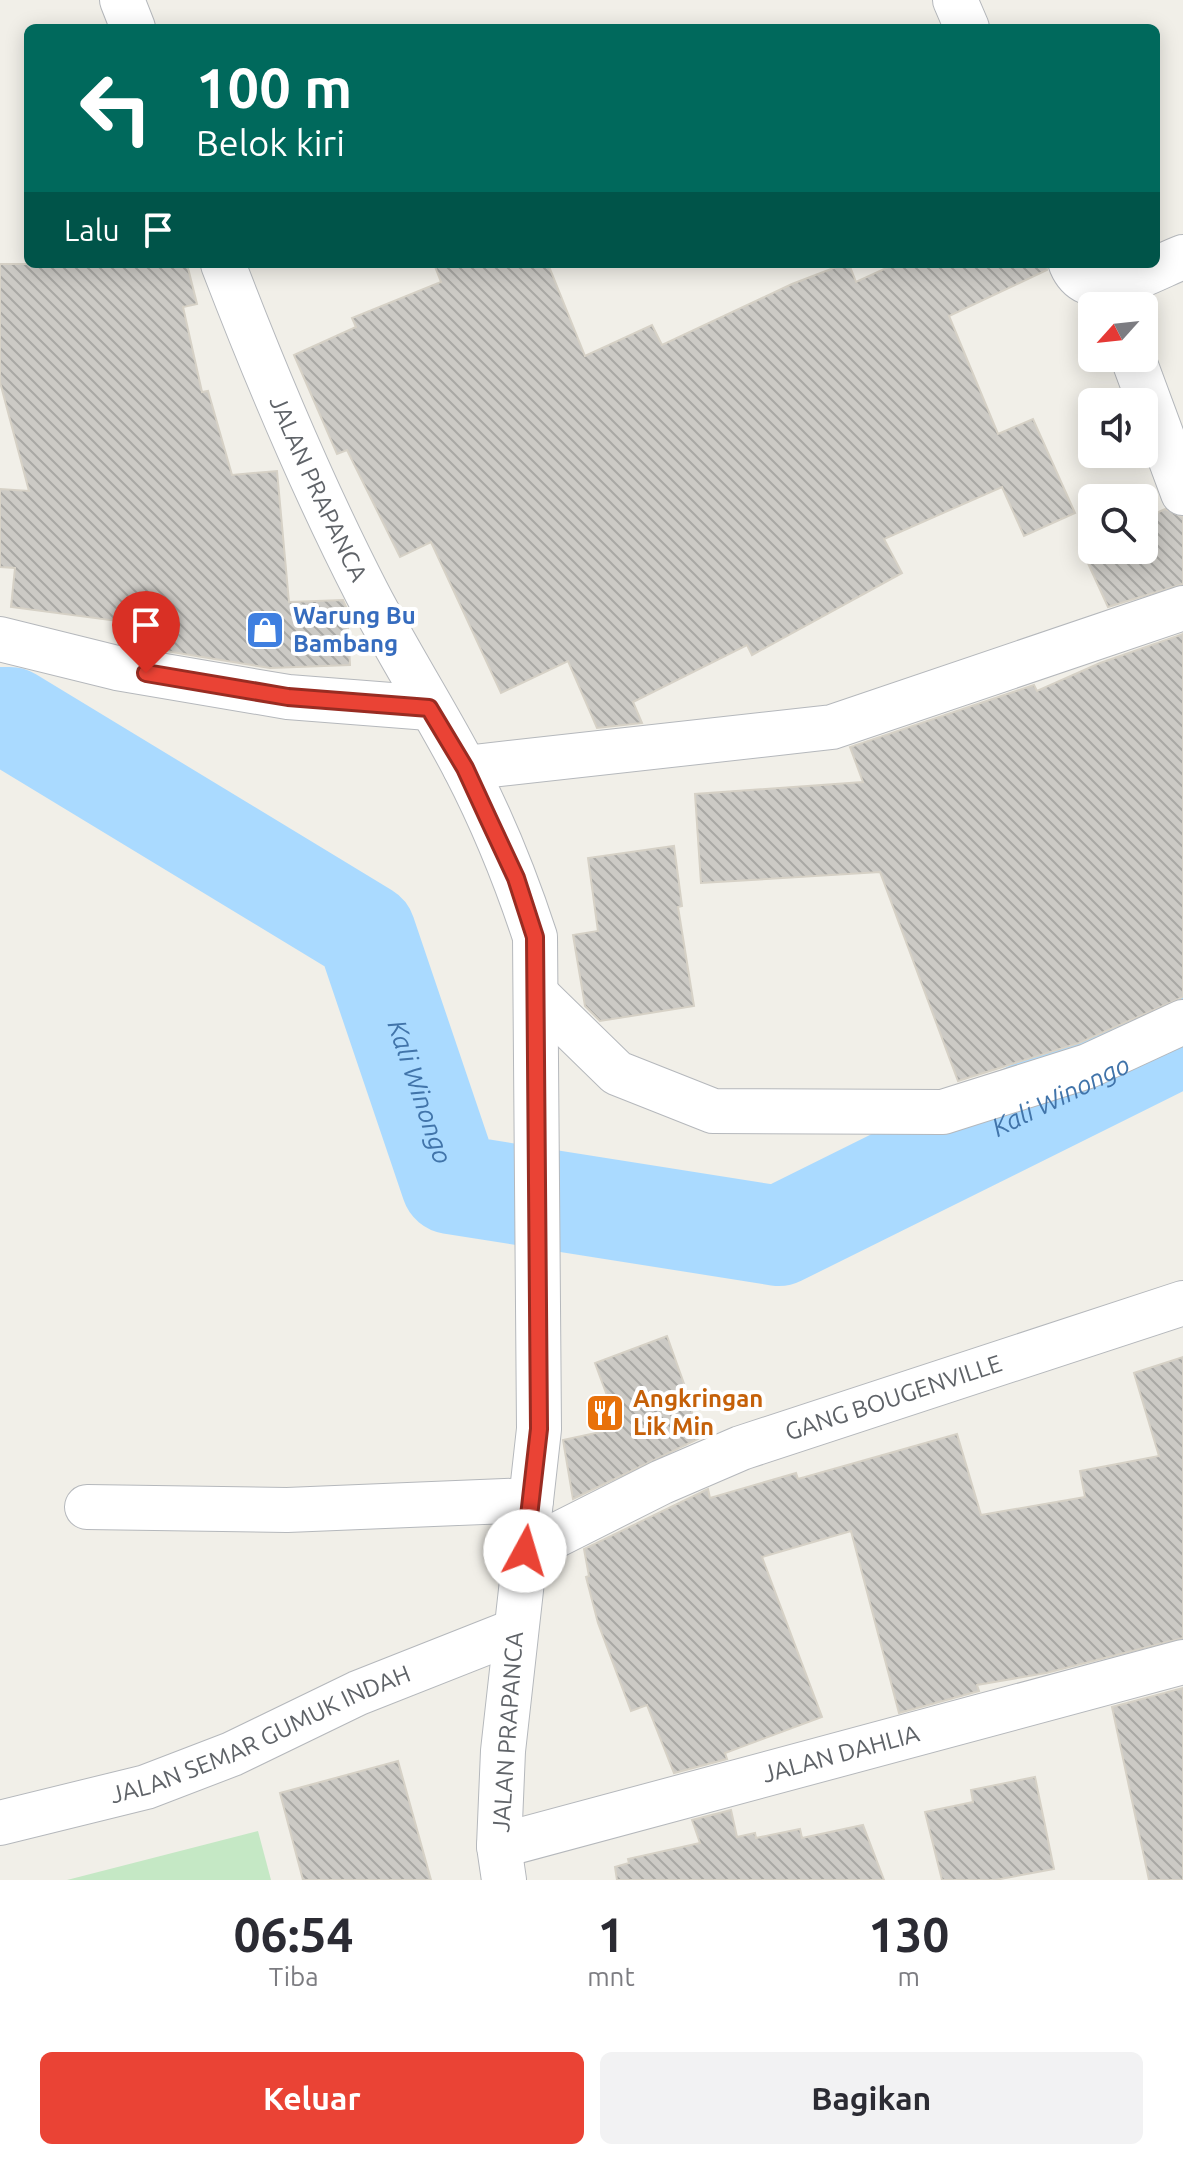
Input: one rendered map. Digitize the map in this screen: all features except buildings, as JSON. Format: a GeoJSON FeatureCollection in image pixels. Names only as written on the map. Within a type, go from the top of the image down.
{"type":"FeatureCollection","features":[{"type":"Feature","properties":{"kind":"street"},"geometry":{"type":"LineString","coordinates":[[122,0],[131,24]]}},
{"type":"Feature","properties":{"kind":"street"},"geometry":{"type":"LineString","coordinates":[[955,0],[965,24]]}},
{"type":"Feature","properties":{"kind":"street"},"geometry":{"type":"LineString","coordinates":[[1160,264],[1183,257]]}},
{"type":"Feature","properties":{"kind":"street","name":"JALAN PRAPANCA"},"geometry":{"type":"LineString","coordinates":[[225,268],[272,392],[314,486],[429,708],[465,768],[516,878],[535,937],[539,1429],[503,1751],[502,1863]]}},
{"type":"Feature","properties":{"kind":"street"},"geometry":{"type":"LineString","coordinates":[[1097,285],[1149,268]]}},
{"type":"Feature","properties":{"kind":"street"},"geometry":{"type":"LineString","coordinates":[[1138,372],[1183,493]]}},
{"type":"Feature","properties":{"kind":"street"},"geometry":{"type":"LineString","coordinates":[[465,768],[832,727],[1183,608]]}},
{"type":"Feature","properties":{"kind":"street"},"geometry":{"type":"LineString","coordinates":[[0,639],[117,668],[288,697],[429,708]]}},
{"type":"Feature","properties":{"kind":"street"},"geometry":{"type":"LineString","coordinates":[[536,994],[617,1073],[713,1111],[943,1112],[1088,1066],[1183,1022]]}},
{"type":"Feature","properties":{"kind":"street","name":"GANG BOUGENVILLE"},"geometry":{"type":"LineString","coordinates":[[525,1551],[662,1482],[741,1448],[1183,1303]]}},
{"type":"Feature","properties":{"kind":"street"},"geometry":{"type":"LineString","coordinates":[[87,1507],[287,1510],[531,1500]]}},
{"type":"Feature","properties":{"kind":"street","name":"JALAN SEMAR GUMUK INDAH"},"geometry":{"type":"LineString","coordinates":[[0,1823],[146,1787],[232,1754],[358,1693],[515,1631]]}},
{"type":"Feature","properties":{"kind":"street","name":"JALAN DAHLIA"},"geometry":{"type":"LineString","coordinates":[[502,1863],[1183,1662]]}},
{"type":"Feature","properties":{"kind":"green space"},"geometry":{"type":"Polygon","coordinates":[[[258,1831],[271,1880],[67,1880],[258,1831]]]}},
{"type":"Feature","properties":{"kind":"waterway","name":"Kali Winongo"},"geometry":{"type":"LineString","coordinates":[[0,717],[10,717],[366,933],[451,1184],[779,1236],[1176,1039]]}},
{"type":"Feature","properties":{"kind":"place","name":"Warung Bu Bambang"},"geometry":{"type":"Point","coordinates":[265,630]}},
{"type":"Feature","properties":{"kind":"place","name":"Angkringan Lik Min"},"geometry":{"type":"Point","coordinates":[605,1413]}},
{"type":"Feature","properties":{"kind":"route"},"geometry":{"type":"LineString","coordinates":[[146,673],[288,697],[429,708],[465,768],[516,878],[535,937],[538,1048],[539,1429],[525,1551]]}}]}
